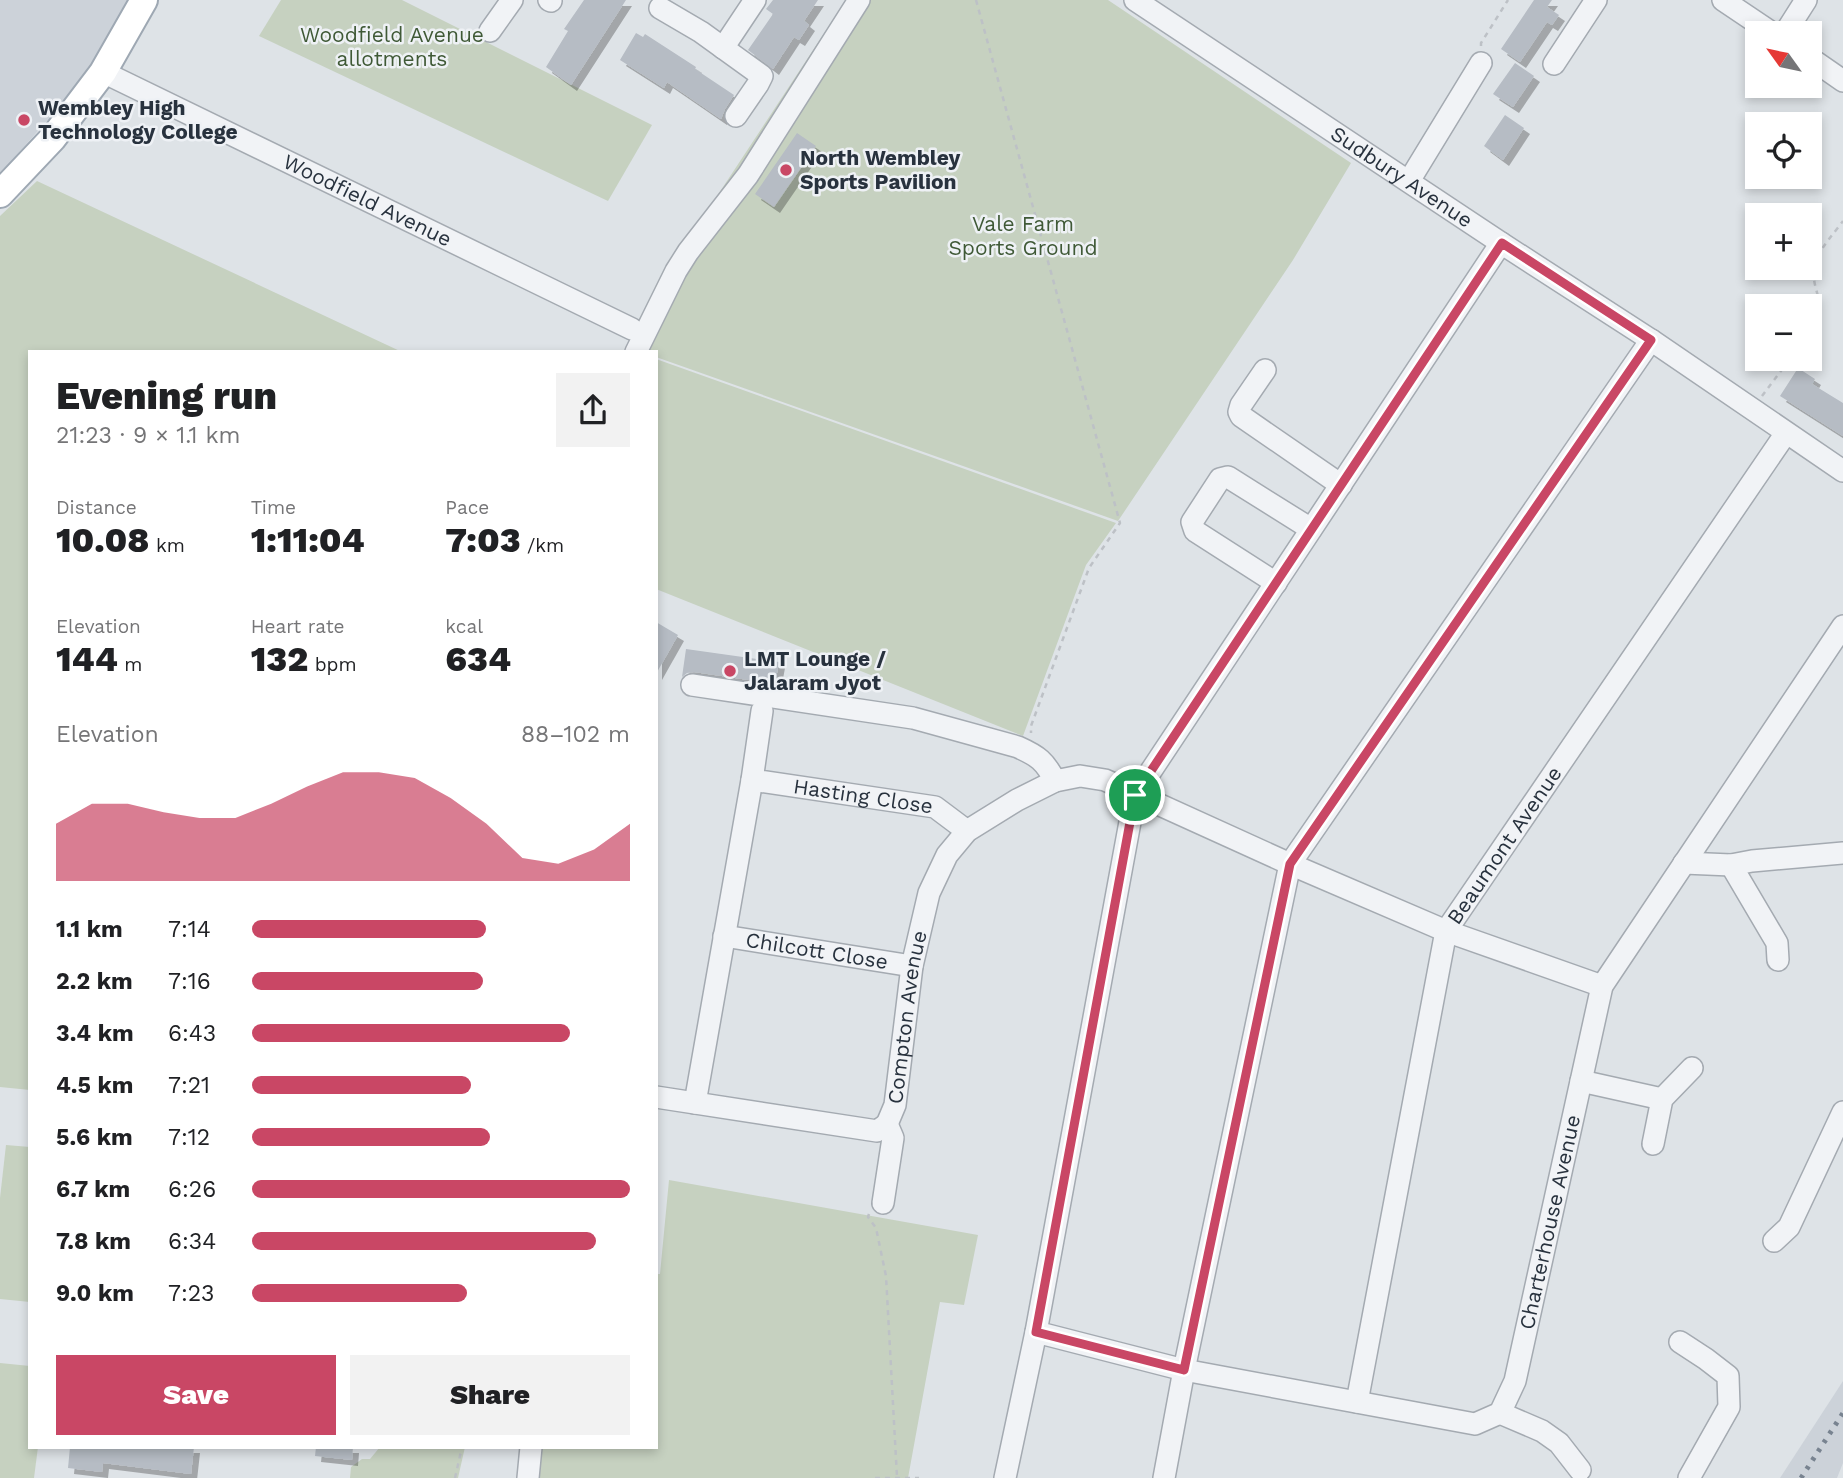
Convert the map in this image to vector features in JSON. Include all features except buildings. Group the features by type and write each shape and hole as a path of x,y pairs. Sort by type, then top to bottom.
{"main road":[{"path":"0,194 53,138 103,72 144,0"}],"street":[{"path":"490,31 512,0"},
{"path":"723,48 755,0"},
{"path":"637,350 688,252 748,175 859,0"},
{"name":"Sudbury Avenue","path":"1135,0 1651,340 1843,470"},
{"path":"1554,64 1596,0"},
{"path":"1723,0 1754,21"},
{"path":"1793,21 1806,0"},
{"path":"660,8 701,32 762,76 736,116"},
{"path":"1409,181 1480,63"},
{"path":"1822,66 1843,81"},
{"name":"Woodfield Avenue","path":"103,72 632,329"},
{"path":"1006,1478 1036,1332 1135,795 1502,243"},
{"path":"1164,1478 1184,1370 1290,864 1651,340"},
{"path":"1265,370 1241,405 1241,416 1341,485"},
{"name":"Beaumont Avenue","path":"1356,1402 1446,930 1786,433"},
{"path":"1276,583 1195,531 1192,522 1220,479 1228,477 1311,529"},
{"name":"Charterhouse Avenue","path":"1500,1413 1515,1381 1602,986 1843,625"},
{"path":"692,685 913,718 1021,744 1042,760 1055,781 1080,776 1105,780 1290,864 1446,930 1602,986"},
{"path":"752,780 762,711"},
{"name":"Chilcott Close","path":"695,1103 752,780"},
{"name":"Hasting Close","path":"752,780 935,807 967,831"},
{"name":"Compton Avenue","path":"658,1097 877,1131 887,1124 895,1105 912,966 929,892 947,855 967,831 1017,800 1055,781"},
{"path":"1684,863 1731,864 1843,853"},
{"path":"1731,864 1777,943 1778,960"},
{"name":"Chilcott Close","path":"724,936 912,966"},
{"path":"1653,1144 1662,1099 1692,1068"},
{"path":"1581,1081 1662,1099"},
{"path":"1774,1241 1789,1227 1843,1112"},
{"path":"876,1210 893,1138 887,1124"},
{"path":"1036,1332 1184,1370 1475,1424 1500,1413 1542,1431 1559,1443 1580,1470"},
{"path":"1680,1342 1728,1376 1729,1407 1689,1478"},
{"path":"528,1478 531,1449"}],"path":[{"path":"976,0 1120,523 1089,568 1031,726 1021,744"},
{"path":"1480,63 1481,43 1508,0"},
{"path":"1817,294 1815,261 1843,221"},
{"path":"1752,410 1781,371"},
{"path":"876,1210 876,1228 886,1276 897,1477"},
{"path":"456,1478 462,1449"},
{"path":"875,1478 919,1478"}],"shaded area":[{"name":"Wembley High Technology College","path":"0,0 128,0 95,66 0,174"},
{"path":"1843,1381 1843,1463 1837,1478 1780,1478"}],"green space":[{"name":"Woodfield Avenue allotments","path":"281,0 402,0 652,125 608,201 259,36"},
{"name":"Vale Farm Sports Ground","path":"846,0 1108,0 1351,163 1293,260 1118,521 658,358 658,350 631,350 673,263"},
{"path":"37,181 398,350 28,350 28,1090 0,1087 0,216"},
{"path":"658,360 1116,523 1086,565 1023,736 658,590"},
{"path":"6,1145 28,1147 28,1302 0,1299 0,1198"},
{"path":"669,1180 978,1235 964,1305 940,1302 908,1478 534,1478 536,1449 658,1449 660,1274"},
{"path":"0,1363 28,1366 28,1449 38,1449 34,1478 0,1478"},
{"path":"378,1449 465,1449 458,1478 350,1478 351,1467 362,1459 370,1459"}],"railway":[{"path":"1801,1478 1843,1413"}],"place":[{"name":"Wembley High Technology College","path":"24,120"},
{"name":"North Wembley Sports Pavilion","path":"786,170"},
{"name":"LMT Lounge / Jalaram Jyot","path":"730,671"}],"route":[{"path":"1502,243 1651,340 1290,864 1184,1370 1036,1332 1135,795 1502,243"}]}
